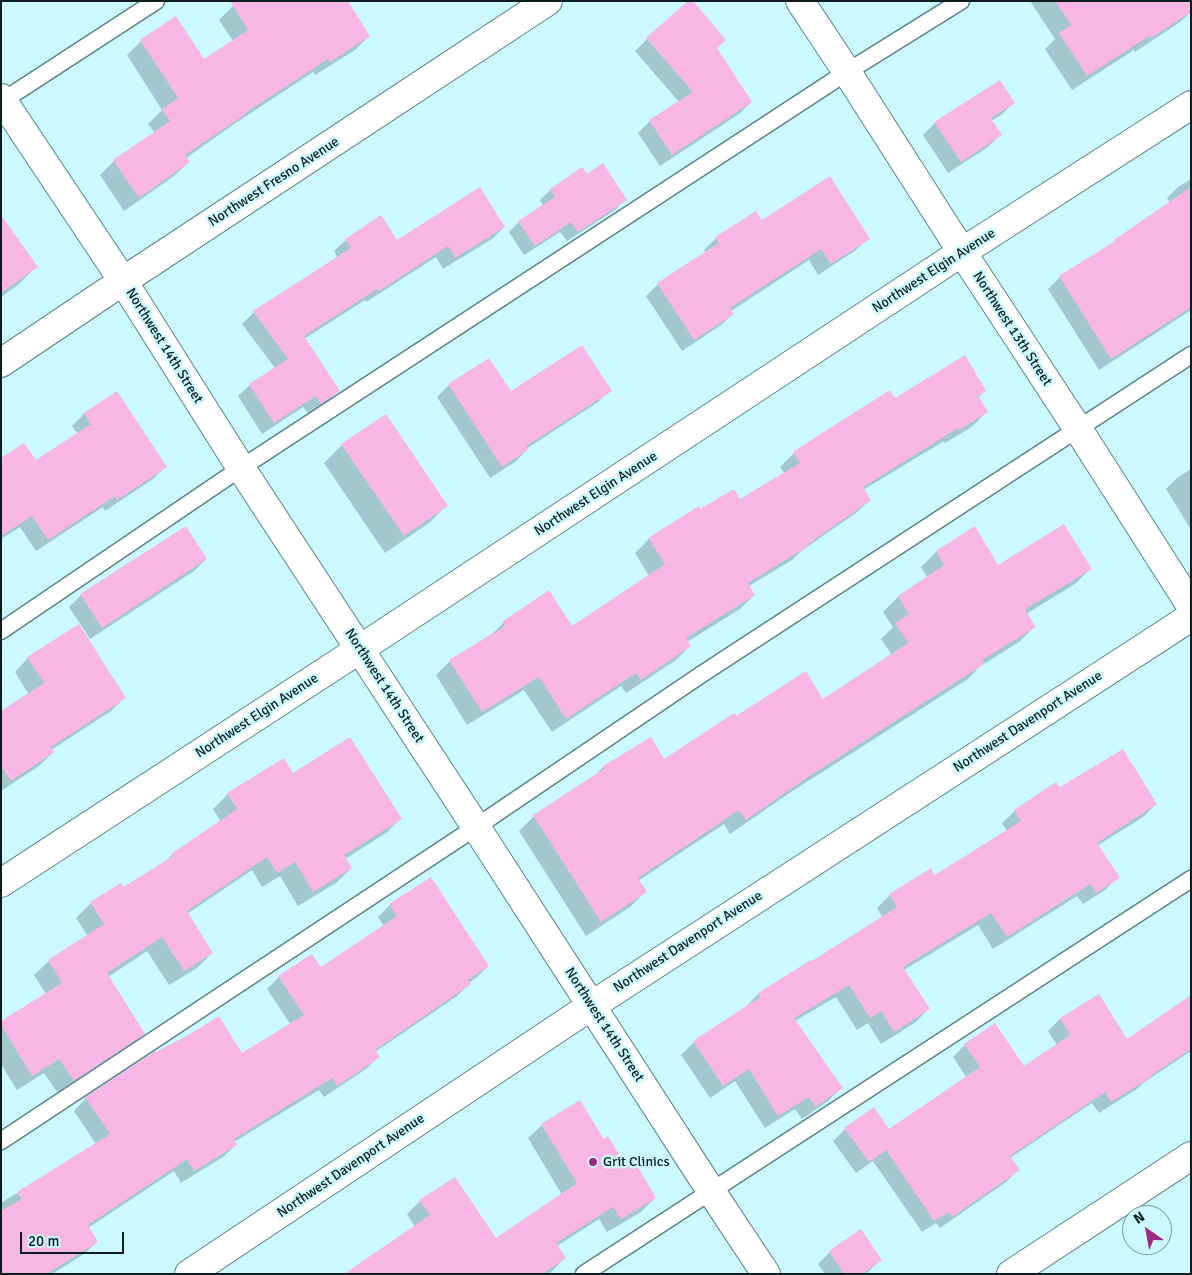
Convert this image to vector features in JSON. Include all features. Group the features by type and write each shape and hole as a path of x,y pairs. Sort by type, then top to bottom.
{"street":[{"name":"Northwest Fresno Avenue","path":"1,363 548,1"},
{"name":"Northwest 13th Street","path":"800,1 1191,606"},
{"name":"Northwest 14th Street","path":"2,100 123,281 241,468 766,1274"},
{"name":"Northwest Elgin Avenue","path":"1,883 962,252 1191,105"},
{"name":"Northwest Davenport Avenue","path":"189,1274 591,1006 1191,617"},
{"path":"1011,1274 1191,1156"}],"lane":[{"path":"2,100 156,1"},
{"path":"1,631 241,468 847,72 961,1"},
{"path":"1,1141 476,827 702,674 1191,355"},
{"path":"584,1274 1191,879"}],"building":[{"path":"230,1 348,1 370,36 330,62 328,59 185,155 190,162 139,198 113,160 170,121 162,109 178,98 140,40 176,16 204,59 248,30"},
{"path":"688,1 693,1 726,40 717,48 752,102 672,155 649,120 693,92 646,38"},
{"path":"1055,1 1191,1 1191,12 1151,38 1149,36 1087,76 1059,33 1071,25"},
{"path":"1000,80 1015,103 991,118 1002,135 961,162 934,122"},
{"path":"603,163 627,200 578,232 571,222 535,246 518,221 555,197 550,189 582,167 587,174"},
{"path":"830,176 870,239 831,264 821,249 730,308 734,314 694,340 657,283 719,243 715,237 756,211 762,220"},
{"path":"480,187 505,227 455,258 448,246 379,291 377,289 304,336 340,391 321,404 316,396 274,423 249,384 288,359 253,311 351,248 345,239 381,215 397,240"},
{"path":"1191,187 1191,307 1111,359 1059,276 1115,241"},
{"path":"1,215 38,267 1,293"},
{"path":"582,345 612,391 526,446 528,450 502,467 448,384 489,358 511,391"},
{"path":"965,355 986,391 978,396 988,412 959,430 958,428 863,487 871,500 808,546 748,583 755,595 686,638 691,646 641,680 636,673 566,719 539,677 482,712 449,660 505,626 502,622 549,590 572,626 665,564 648,538 699,506 700,509 734,489 740,499 800,463 793,452 819,435 890,390 895,398"},
{"path":"117,391 167,467 117,500 115,496 48,540 32,516 1,536 1,458 24,443 36,460 91,424 84,413"},
{"path":"386,414 448,506 404,536 341,444"},
{"path":"1064,524 1092,569 1025,609 1036,627 982,660 984,664 808,777 746,820 739,810 638,878 647,892 601,922 533,815 604,769 603,766 651,737 664,759 734,713 736,716 806,671 823,699 908,643 895,623 909,614 898,596 944,565 936,551 975,526 998,565"},
{"path":"186,526 207,559 102,628 80,594"},
{"path":"79,624 126,698 51,747 54,752 11,781 1,766 1,711 44,683 27,657"},
{"path":"350,737 402,819 344,855 352,868 313,892 295,862 277,873 267,857 187,911 213,953 184,971 162,937 107,973 145,1034 74,1081 59,1059 32,1076 1,1025 1,1021 62,983 48,960 104,924 90,902 121,883 124,887 173,856 171,854 237,809 227,793 284,758 293,773"},
{"path":"1123,749 1157,804 1097,843 1120,878 1096,893 1090,884 1007,937 991,913 903,967 930,1009 894,1032 881,1011 870,1018 849,985 794,1018 843,1088 815,1107 809,1097 778,1116 749,1069 723,1086 693,1041 760,997 758,993 897,907 889,894 931,868 935,875 1021,821 1014,810 1056,782 1060,787"},
{"path":"431,877 489,966 468,980 471,984 375,1050 380,1057 337,1086 332,1078 234,1139 237,1145 194,1171 187,1159 88,1225 98,1242 46,1274 1,1274 1,1211 22,1199 17,1192 110,1134 85,1097 155,1051 192,1033 219,1016 242,1053 304,1015 278,976 312,954 321,967 397,916 389,904"},
{"path":"1099,994 1127,1039 1191,995 1191,1049 1111,1102 1105,1092 1010,1156 1020,1170 952,1217 949,1212 934,1221 886,1150 869,1162 844,1128 874,1107 889,1129 980,1067 964,1044 995,1023 1024,1066 1070,1035 1060,1018"},
{"path":"580,1100 604,1139 608,1136 625,1164 633,1159 656,1198 621,1219 613,1207 556,1243 566,1258 542,1274 344,1274 430,1215 419,1200 455,1177 496,1238 577,1183 541,1124"},
{"path":"861,1229 882,1260 862,1274 844,1274 829,1251"}],"place":[{"name":"Grit Clinics","path":"593,1162"}]}
